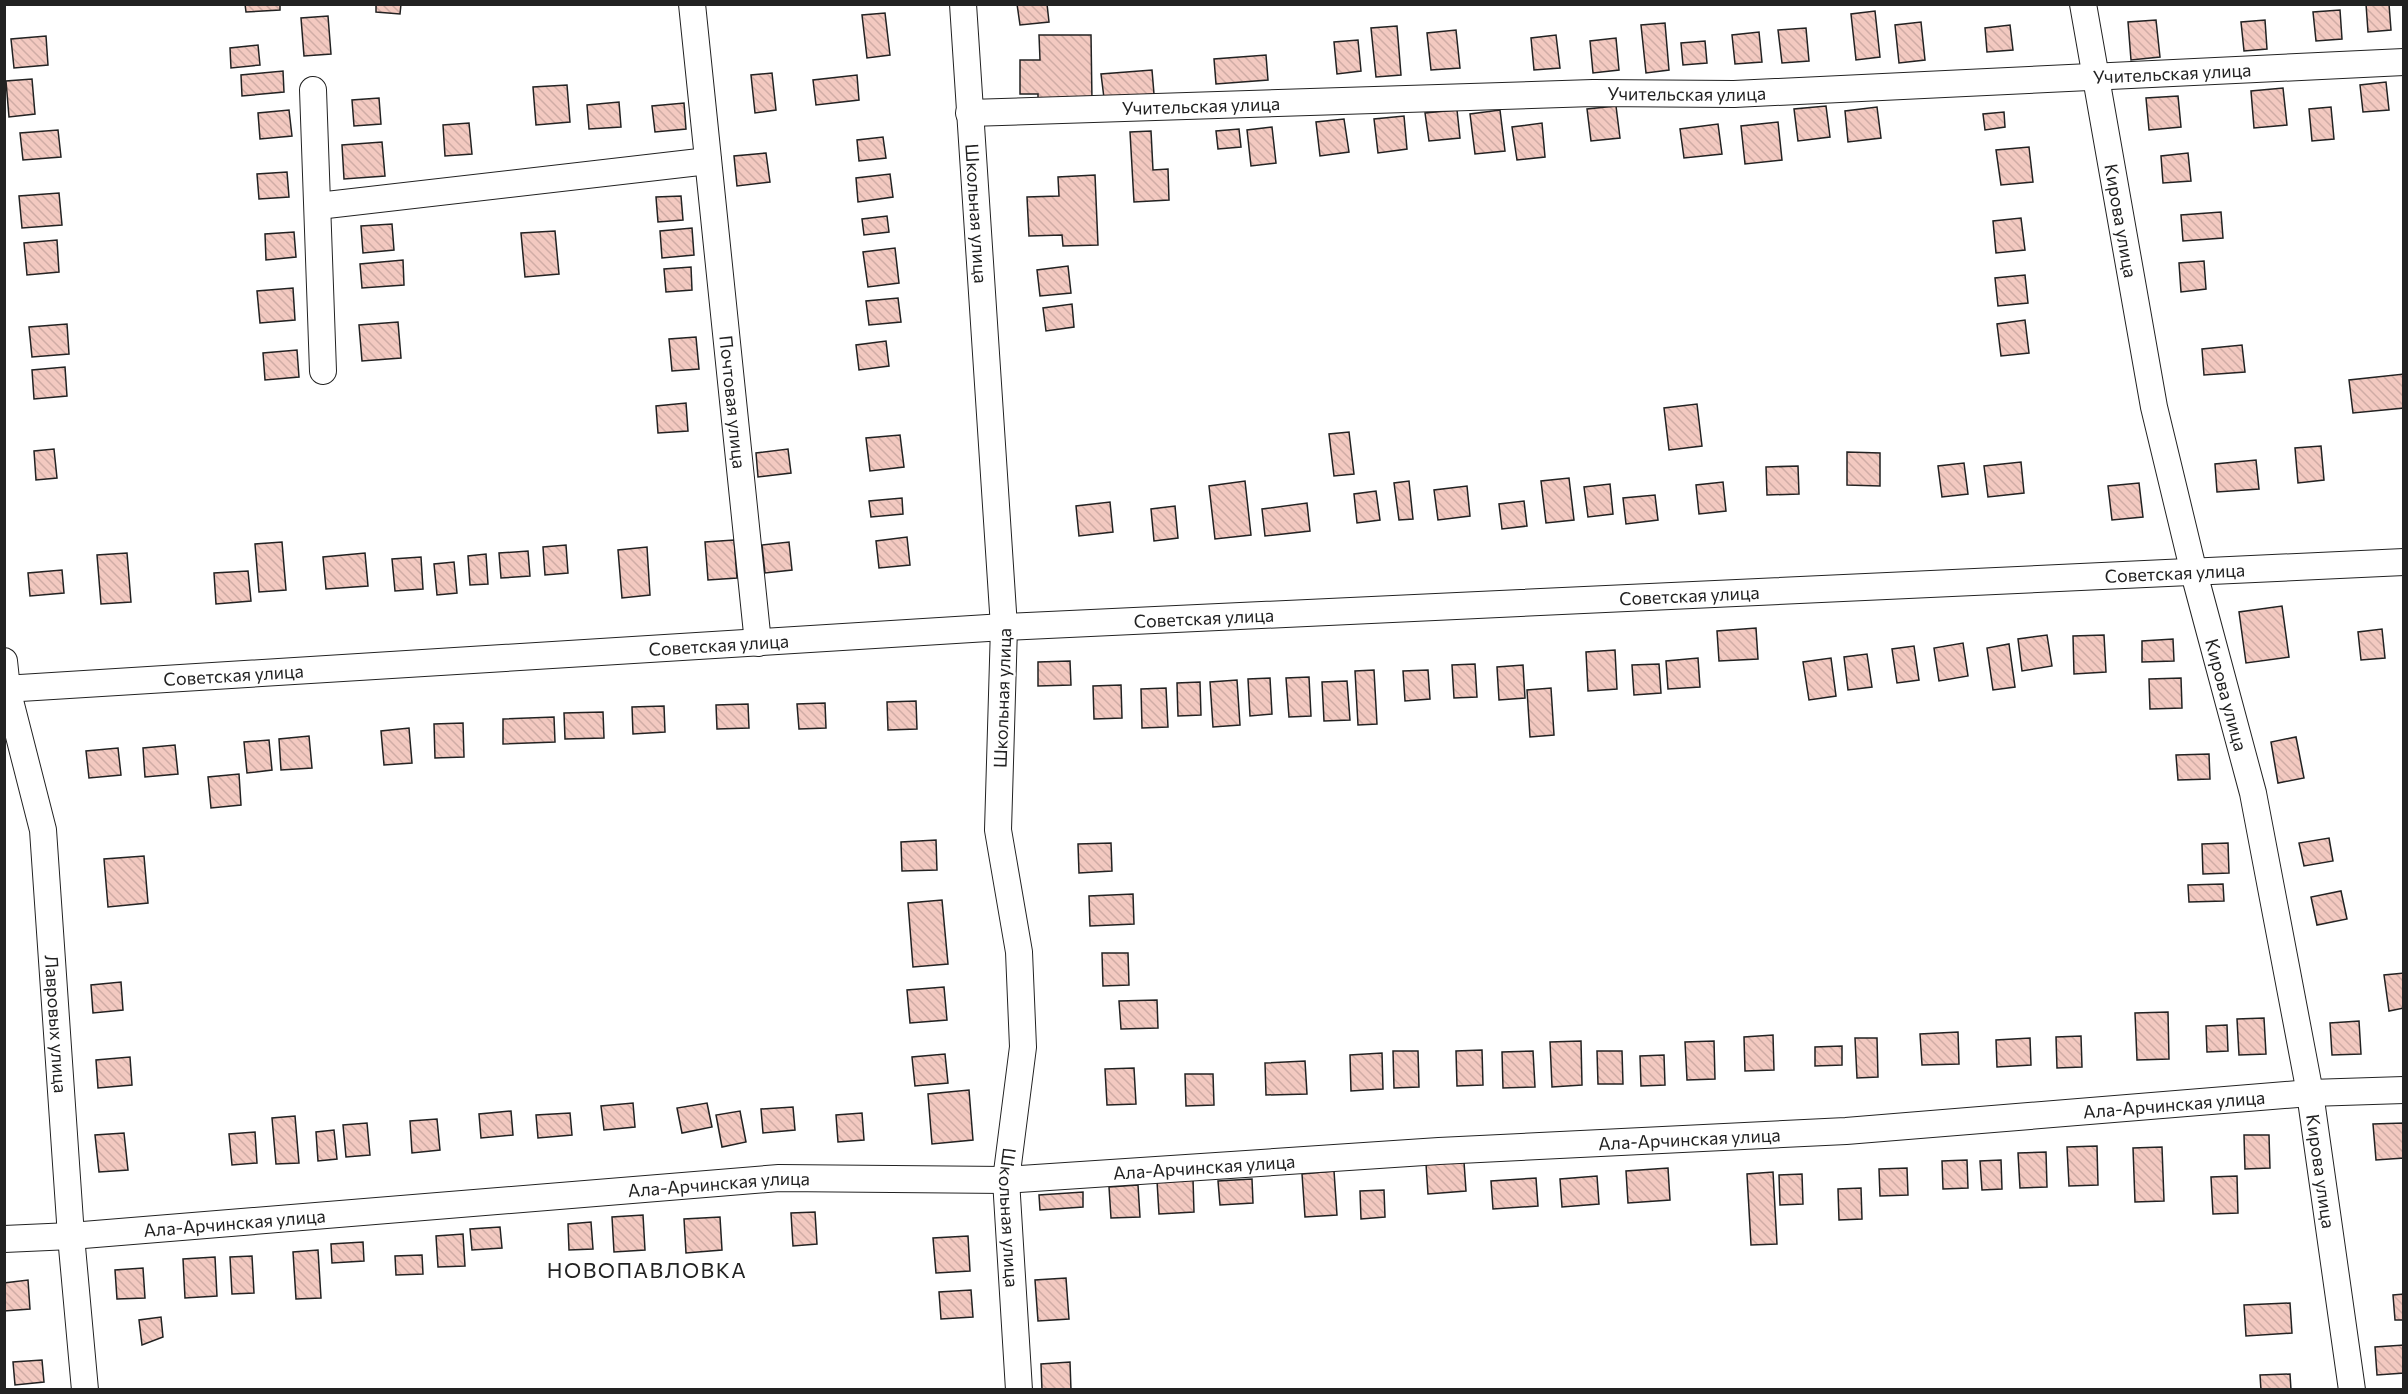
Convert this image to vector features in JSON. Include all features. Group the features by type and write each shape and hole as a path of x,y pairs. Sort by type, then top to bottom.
{"street":[{"name":"Почтовая улица","path":"692,4 758,644"},
{"name":"Школьная улица","path":"963,4 1004,627 998,830 1019,952 1023,1047 1006,1180 1019,1389"},
{"name":"Кирова улица","path":"2083,4 2094,78 2154,407 2194,573 2253,793 2310,1093 2352,1389"},
{"name":"Учительская улица","path":"969,112 1593,93 1734,94 2403,62"},
{"path":"313,90 323,371"},
{"path":"318,206 708,161"},
{"name":"Советская улица","path":"6,689 1004,627 2403,562"},
{"name":"Лавровых улица","path":"4,661 6,689 43,830 71,1236 85,1389"},
{"name":"Ала-Арчинская улица","path":"4,1239 71,1236 779,1178 1006,1180 1439,1151 1846,1131 2310,1093 2403,1090"}],"building":[{"path":"245,4 280,4 280,10 246,12"},
{"path":"376,4 401,4 400,14 376,12"},
{"path":"1017,4 1047,4 1049,22 1020,25"},
{"path":"2366,4 2389,4 2391,30 2368,32"},
{"path":"2340,10 2342,39 2316,41 2313,12"},
{"path":"1875,11 1880,57 1856,60 1851,14"},
{"path":"885,13 890,55 867,58 862,15"},
{"path":"328,16 331,54 304,56 301,18"},
{"path":"2156,20 2160,57 2131,60 2128,22"},
{"path":"2265,20 2267,49 2244,51 2241,22"},
{"path":"1921,22 1925,60 1899,63 1895,25"},
{"path":"1665,23 1669,70 1646,73 1641,25"},
{"path":"2010,25 2013,50 1987,52 1985,28"},
{"path":"1397,26 1401,75 1376,77 1371,28"},
{"path":"1806,28 1809,61 1782,63 1778,30"},
{"path":"1456,30 1460,68 1431,70 1427,33"},
{"path":"1759,32 1762,62 1735,64 1732,35"},
{"path":"1039,35 1091,35 1092,101 1038,102 1038,94 1020,94 1020,60 1040,60"},
{"path":"1556,35 1560,68 1534,70 1531,38"},
{"path":"46,36 48,65 14,68 11,39"},
{"path":"1616,38 1619,70 1593,73 1590,41"},
{"path":"1358,40 1361,71 1337,74 1334,42"},
{"path":"1705,41 1707,63 1683,65 1681,43"},
{"path":"258,45 260,65 231,68 230,48"},
{"path":"1266,55 1268,80 1216,84 1214,59"},
{"path":"1152,70 1154,94 1104,98 1101,74"},
{"path":"283,71 284,92 242,96 241,75"},
{"path":"772,73 776,110 755,113 751,75"},
{"path":"857,75 859,100 816,105 813,80"},
{"path":"32,79 35,114 9,117 6,81"},
{"path":"2386,82 2389,110 2363,112 2360,85"},
{"path":"567,85 570,122 536,125 533,87"},
{"path":"2283,88 2287,125 2254,128 2251,91"},
{"path":"2178,96 2181,127 2149,130 2146,98"},
{"path":"379,98 381,124 354,126 352,100"},
{"path":"619,102 621,127 589,129 587,105"},
{"path":"684,103 686,129 655,132 652,106"},
{"path":"1616,106 1620,138 1591,141 1587,109"},
{"path":"1826,106 1830,137 1798,141 1794,109"},
{"path":"1877,107 1881,138 1848,142 1845,111"},
{"path":"2331,107 2334,139 2312,141 2309,109"},
{"path":"289,110 292,136 260,139 258,113"},
{"path":"1457,110 1460,138 1429,141 1425,113"},
{"path":"1500,110 1505,151 1475,154 1470,114"},
{"path":"2004,112 2005,127 1985,130 1983,114"},
{"path":"1404,116 1407,149 1378,153 1374,119"},
{"path":"1344,119 1349,152 1320,156 1316,122"},
{"path":"1778,122 1782,160 1745,164 1741,126"},
{"path":"469,123 472,154 445,156 443,125"},
{"path":"1542,123 1545,157 1517,160 1512,127"},
{"path":"1718,124 1722,154 1684,158 1680,129"},
{"path":"1272,127 1276,163 1251,166 1247,130"},
{"path":"1239,129 1241,147 1218,149 1216,131"},
{"path":"58,130 61,157 23,160 20,133"},
{"path":"1151,131 1153,170 1168,169 1169,200 1134,202 1130,132"},
{"path":"883,137 886,158 859,161 857,140"},
{"path":"382,142 385,176 344,179 342,145"},
{"path":"2029,147 2033,182 2001,185 1996,150"},
{"path":"766,153 770,182 737,186 734,156"},
{"path":"2188,153 2191,181 2163,183 2161,156"},
{"path":"287,172 289,197 259,199 257,174"},
{"path":"890,174 893,197 858,202 856,178"},
{"path":"1095,175 1098,245 1063,246 1062,235 1029,236 1027,197 1059,196 1058,177"},
{"path":"59,193 62,225 22,228 19,196"},
{"path":"681,196 683,220 658,222 656,197"},
{"path":"2221,212 2223,238 2183,241 2181,215"},
{"path":"887,216 889,232 864,235 862,219"},
{"path":"2021,218 2025,250 1996,253 1993,221"},
{"path":"392,224 394,250 363,253 361,226"},
{"path":"692,228 694,255 662,258 660,231"},
{"path":"555,231 559,274 525,277 521,233"},
{"path":"294,232 296,257 266,260 265,234"},
{"path":"57,240 59,272 27,275 24,243"},
{"path":"895,248 899,283 868,287 863,252"},
{"path":"403,260 404,285 362,288 360,264"},
{"path":"2204,261 2206,289 2181,292 2179,263"},
{"path":"1068,266 1071,293 1040,296 1037,270"},
{"path":"691,267 692,290 666,292 664,269"},
{"path":"2025,275 2028,303 1998,306 1995,278"},
{"path":"293,288 295,320 260,323 257,291"},
{"path":"898,298 901,322 869,325 866,301"},
{"path":"1072,304 1074,327 1046,331 1043,308"},
{"path":"2025,320 2029,353 2001,356 1997,324"},
{"path":"398,322 401,358 362,361 359,325"},
{"path":"67,324 69,354 32,357 29,327"},
{"path":"696,337 699,369 672,371 669,339"},
{"path":"886,341 889,366 859,370 856,345"},
{"path":"2242,345 2245,372 2204,375 2202,349"},
{"path":"297,350 299,377 265,380 263,353"},
{"path":"65,367 67,396 34,399 32,370"},
{"path":"2404,374 2404,408 2353,413 2349,380"},
{"path":"686,403 688,431 658,433 656,406"},
{"path":"1697,404 1702,446 1669,450 1664,408"},
{"path":"1349,432 1354,474 1334,476 1329,434"},
{"path":"900,435 904,467 870,471 866,438"},
{"path":"2321,446 2324,480 2298,483 2295,448"},
{"path":"54,449 57,478 36,480 34,451"},
{"path":"788,449 791,473 758,477 756,453"},
{"path":"1847,452 1880,453 1880,486 1847,485"},
{"path":"2256,460 2259,489 2217,492 2215,464"},
{"path":"2021,462 2024,493 1988,497 1984,466"},
{"path":"1964,463 1968,494 1942,497 1938,466"},
{"path":"1798,466 1799,494 1767,495 1766,467"},
{"path":"1569,478 1574,520 1546,523 1541,481"},
{"path":"1245,481 1251,535 1215,539 1209,486"},
{"path":"1409,481 1413,519 1399,520 1394,483"},
{"path":"1723,482 1726,511 1699,514 1696,485"},
{"path":"2139,483 2143,517 2112,520 2108,486"},
{"path":"1610,484 1613,514 1588,517 1584,487"},
{"path":"1467,486 1470,516 1438,520 1434,490"},
{"path":"1376,491 1380,520 1357,523 1354,494"},
{"path":"1655,495 1658,520 1626,524 1623,498"},
{"path":"902,498 903,514 871,517 869,501"},
{"path":"1524,501 1527,526 1502,529 1499,504"},
{"path":"1110,502 1113,532 1079,536 1076,506"},
{"path":"1307,503 1310,531 1265,536 1262,509"},
{"path":"1175,506 1178,538 1154,541 1151,509"},
{"path":"907,537 910,565 879,568 876,541"},
{"path":"734,540 737,578 708,580 705,542"},
{"path":"282,542 286,590 259,592 255,544"},
{"path":"789,542 792,570 765,573 762,545"},
{"path":"566,545 568,573 545,575 543,547"},
{"path":"647,547 650,595 622,598 618,550"},
{"path":"528,551 530,576 501,578 499,553"},
{"path":"127,553 131,602 101,604 97,555"},
{"path":"365,553 368,586 326,589 323,557"},
{"path":"486,554 488,584 470,585 468,556"},
{"path":"421,557 423,589 395,591 392,559"},
{"path":"454,562 457,593 437,595 434,564"},
{"path":"62,570 64,593 30,596 28,573"},
{"path":"248,571 251,601 216,604 214,573"},
{"path":"2282,606 2289,657 2246,663 2239,612"},
{"path":"1756,628 1758,659 1719,661 1717,631"},
{"path":"2382,629 2385,658 2361,660 2358,632"},
{"path":"2047,635 2052,666 2022,671 2018,639"},
{"path":"2104,635 2106,672 2074,674 2073,636"},
{"path":"2173,639 2174,661 2142,662 2142,641"},
{"path":"1963,643 1968,676 1939,681 1934,648"},
{"path":"2009,644 2015,687 1993,690 1987,648"},
{"path":"1914,646 1919,680 1897,683 1892,649"},
{"path":"1615,650 1617,689 1588,691 1586,652"},
{"path":"1867,654 1872,687 1848,690 1844,657"},
{"path":"1698,658 1700,687 1668,689 1666,661"},
{"path":"1831,658 1836,696 1809,700 1803,662"},
{"path":"1070,661 1071,685 1038,686 1038,662"},
{"path":"1475,664 1477,697 1454,698 1452,665"},
{"path":"1659,664 1661,693 1634,695 1632,665"},
{"path":"1523,665 1525,698 1499,700 1497,667"},
{"path":"1374,670 1377,724 1358,725 1355,671"},
{"path":"1428,670 1430,699 1405,701 1403,671"},
{"path":"1309,677 1311,716 1289,717 1286,678"},
{"path":"1270,678 1272,714 1250,716 1248,679"},
{"path":"2181,678 2182,708 2150,709 2149,679"},
{"path":"1237,680 1240,725 1213,727 1210,682"},
{"path":"1347,681 1350,720 1324,721 1322,682"},
{"path":"1200,682 1201,715 1178,716 1177,683"},
{"path":"1121,685 1122,718 1094,719 1093,686"},
{"path":"1166,688 1168,727 1142,728 1141,689"},
{"path":"1551,688 1554,735 1530,737 1527,690"},
{"path":"916,701 917,729 888,730 887,702"},
{"path":"825,703 826,728 799,729 797,704"},
{"path":"748,704 749,728 717,729 716,705"},
{"path":"664,706 665,732 633,734 632,707"},
{"path":"603,712 604,738 565,739 564,713"},
{"path":"554,717 555,742 503,744 503,719"},
{"path":"463,723 464,757 435,758 434,724"},
{"path":"409,728 412,763 384,765 381,731"},
{"path":"309,736 312,768 281,770 279,739"},
{"path":"2296,737 2304,778 2278,783 2271,742"},
{"path":"269,740 272,770 247,773 244,742"},
{"path":"175,745 178,774 145,777 143,748"},
{"path":"118,748 121,775 89,778 86,751"},
{"path":"2209,754 2210,779 2178,780 2176,755"},
{"path":"239,774 241,805 211,808 208,777"},
{"path":"2329,838 2333,861 2304,866 2299,843"},
{"path":"936,840 937,870 902,871 901,842"},
{"path":"1111,843 1112,871 1079,873 1078,844"},
{"path":"2228,843 2229,873 2203,874 2202,844"},
{"path":"144,856 148,903 108,907 104,859"},
{"path":"2223,884 2224,901 2189,902 2188,885"},
{"path":"2341,891 2347,919 2317,925 2311,897"},
{"path":"1133,894 1134,924 1090,926 1089,896"},
{"path":"942,900 948,964 913,967 908,903"},
{"path":"1102,953 1128,953 1129,985 1103,986"},
{"path":"2404,973 2404,1008 2389,1011 2384,975"},
{"path":"121,982 123,1010 93,1013 91,985"},
{"path":"944,987 947,1020 910,1023 907,990"},
{"path":"1157,1000 1158,1028 1121,1029 1119,1001"},
{"path":"2168,1012 2169,1059 2137,1060 2135,1013"},
{"path":"2264,1018 2266,1054 2239,1055 2237,1019"},
{"path":"2359,1021 2361,1054 2332,1055 2330,1023"},
{"path":"2227,1025 2228,1051 2207,1052 2206,1026"},
{"path":"1958,1032 1959,1064 1922,1065 1920,1034"},
{"path":"1773,1035 1774,1070 1745,1071 1744,1037"},
{"path":"2081,1036 2082,1067 2057,1068 2056,1037"},
{"path":"1855,1038 1877,1038 1878,1077 1857,1078"},
{"path":"2030,1038 2031,1065 1997,1067 1996,1040"},
{"path":"1581,1041 1582,1085 1552,1087 1550,1042"},
{"path":"1714,1041 1715,1079 1687,1080 1685,1042"},
{"path":"1842,1046 1842,1065 1815,1066 1815,1047"},
{"path":"1482,1050 1483,1085 1457,1086 1456,1051"},
{"path":"1393,1051 1418,1051 1419,1087 1394,1088"},
{"path":"1533,1051 1535,1087 1503,1088 1502,1052"},
{"path":"1597,1051 1622,1051 1623,1084 1598,1084"},
{"path":"1382,1053 1383,1089 1351,1091 1350,1055"},
{"path":"945,1054 948,1083 915,1086 912,1057"},
{"path":"1664,1055 1665,1085 1641,1086 1640,1056"},
{"path":"130,1057 132,1085 98,1088 96,1060"},
{"path":"1305,1061 1307,1094 1266,1095 1265,1063"},
{"path":"1134,1068 1136,1104 1107,1105 1105,1069"},
{"path":"1185,1074 1213,1074 1214,1105 1186,1106"},
{"path":"969,1090 973,1140 932,1144 928,1094"},
{"path":"633,1103 635,1127 604,1130 601,1106"},
{"path":"707,1103 712,1127 682,1133 677,1108"},
{"path":"793,1107 795,1130 763,1133 761,1109"},
{"path":"511,1111 513,1135 481,1138 479,1114"},
{"path":"740,1111 746,1142 722,1147 716,1115"},
{"path":"570,1113 572,1135 538,1138 536,1115"},
{"path":"862,1113 864,1140 838,1142 836,1115"},
{"path":"295,1116 299,1163 276,1164 272,1118"},
{"path":"437,1119 440,1150 412,1153 410,1121"},
{"path":"367,1123 370,1155 346,1157 343,1125"},
{"path":"2404,1123 2404,1158 2376,1160 2373,1124"},
{"path":"334,1130 337,1159 318,1161 316,1132"},
{"path":"255,1132 257,1163 232,1165 229,1134"},
{"path":"124,1133 128,1170 99,1172 95,1135"},
{"path":"2244,1135 2269,1135 2270,1168 2245,1169"},
{"path":"2097,1146 2098,1185 2069,1186 2067,1147"},
{"path":"2162,1147 2164,1201 2135,1202 2133,1148"},
{"path":"2046,1152 2047,1187 2020,1188 2018,1153"},
{"path":"1967,1160 1968,1188 1943,1189 1942,1161"},
{"path":"2001,1160 2002,1189 1982,1190 1980,1161"},
{"path":"1464,1162 1466,1191 1428,1194 1426,1164"},
{"path":"1668,1168 1670,1200 1628,1203 1626,1171"},
{"path":"1907,1168 1908,1195 1880,1196 1879,1169"},
{"path":"1334,1171 1337,1215 1305,1217 1302,1174"},
{"path":"1773,1172 1777,1244 1751,1245 1747,1174"},
{"path":"1802,1174 1803,1204 1780,1205 1779,1175"},
{"path":"1597,1176 1599,1204 1562,1207 1560,1179"},
{"path":"2237,1176 2238,1213 2213,1214 2211,1177"},
{"path":"1536,1178 1538,1206 1493,1209 1491,1181"},
{"path":"1193,1179 1194,1212 1159,1214 1157,1181"},
{"path":"1252,1179 1253,1203 1220,1205 1218,1181"},
{"path":"1138,1185 1140,1217 1111,1218 1109,1187"},
{"path":"1861,1188 1862,1219 1839,1220 1838,1189"},
{"path":"1384,1190 1385,1217 1361,1219 1360,1191"},
{"path":"1083,1192 1083,1207 1040,1210 1039,1195"},
{"path":"815,1212 817,1244 793,1246 791,1213"},
{"path":"643,1215 645,1250 614,1252 612,1217"},
{"path":"720,1217 722,1250 686,1253 684,1219"},
{"path":"591,1222 593,1249 569,1250 568,1224"},
{"path":"500,1227 502,1248 472,1250 470,1229"},
{"path":"463,1234 465,1266 438,1267 436,1236"},
{"path":"968,1236 970,1271 936,1273 933,1238"},
{"path":"363,1242 364,1261 332,1263 331,1244"},
{"path":"318,1250 321,1298 296,1299 293,1252"},
{"path":"422,1255 423,1274 396,1275 395,1256"},
{"path":"252,1256 254,1293 232,1294 230,1257"},
{"path":"215,1257 217,1296 185,1298 183,1259"},
{"path":"143,1268 145,1298 117,1299 115,1270"},
{"path":"1066,1278 1069,1319 1038,1321 1035,1280"},
{"path":"28,1280 30,1309 4,1311 4,1283"},
{"path":"971,1290 973,1317 941,1319 939,1292"},
{"path":"2404,1294 2404,1320 2395,1320 2393,1295"},
{"path":"2290,1303 2292,1333 2246,1336 2244,1305"},
{"path":"161,1317 163,1337 142,1345 139,1320"},
{"path":"2404,1345 2404,1373 2377,1375 2375,1347"},
{"path":"42,1360 44,1382 15,1385 13,1362"},
{"path":"1070,1362 1071,1390 1042,1390 1041,1364"},
{"path":"2290,1374 2291,1390 2261,1390 2260,1375"}],"district":[{"name":"НОВОПАВЛОВКА","path":"647,1269"}]}
